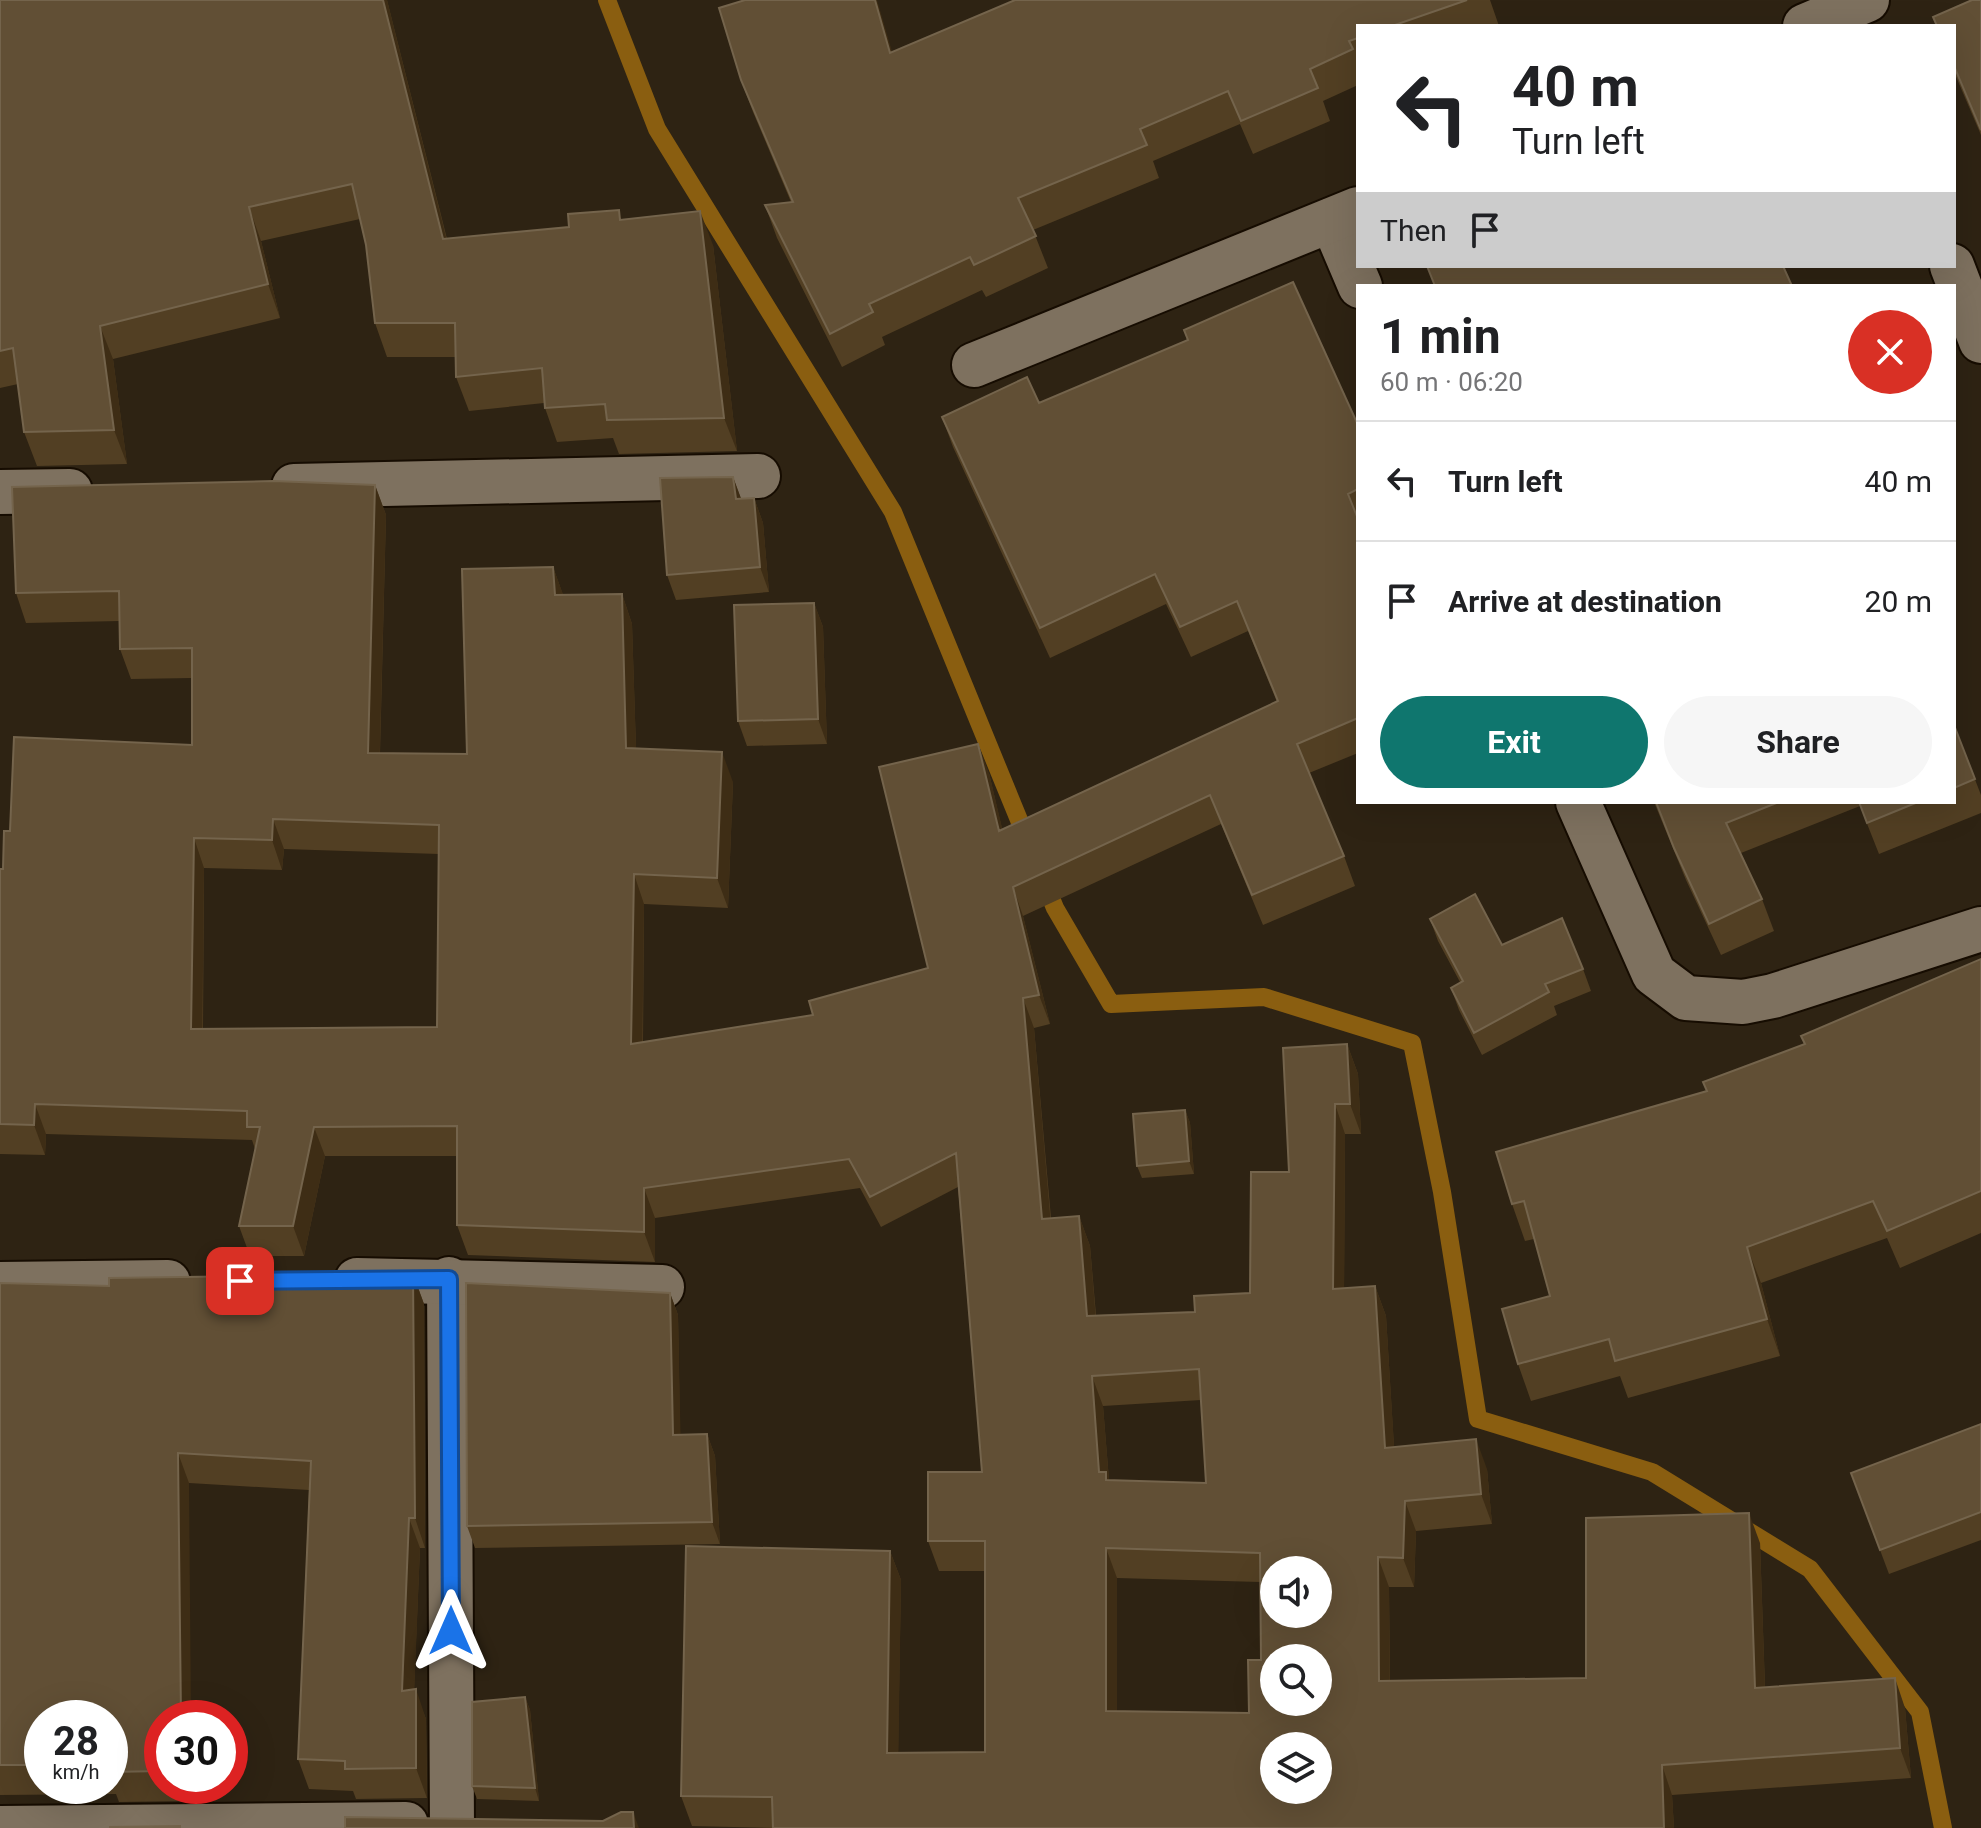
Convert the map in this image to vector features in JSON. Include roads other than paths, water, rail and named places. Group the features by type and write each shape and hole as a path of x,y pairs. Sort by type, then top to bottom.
{"street":[{"path":"1812,24 1860,11"},
{"path":"974,365 1345,214 1356,267"},
{"path":"1953,268 1981,341"},
{"path":"253,487 758,476"},
{"path":"0,492 111,490"},
{"path":"1579,804 1654,974 1686,998 1743,1002 1773,996 1981,929"},
{"path":"310,1281 449,1279 662,1287"},
{"path":"449,1279 452,1826"},
{"path":"0,1284 201,1282"},
{"path":"0,1828 496,1824"}],"waterway":[{"path":"607,0 657,129 893,512 1028,842"},
{"path":"1044,881 1055,908 1111,1004 1264,997 1412,1043 1442,1192 1478,1419 1652,1472 1810,1569 1920,1712 1943,1828"}]}
